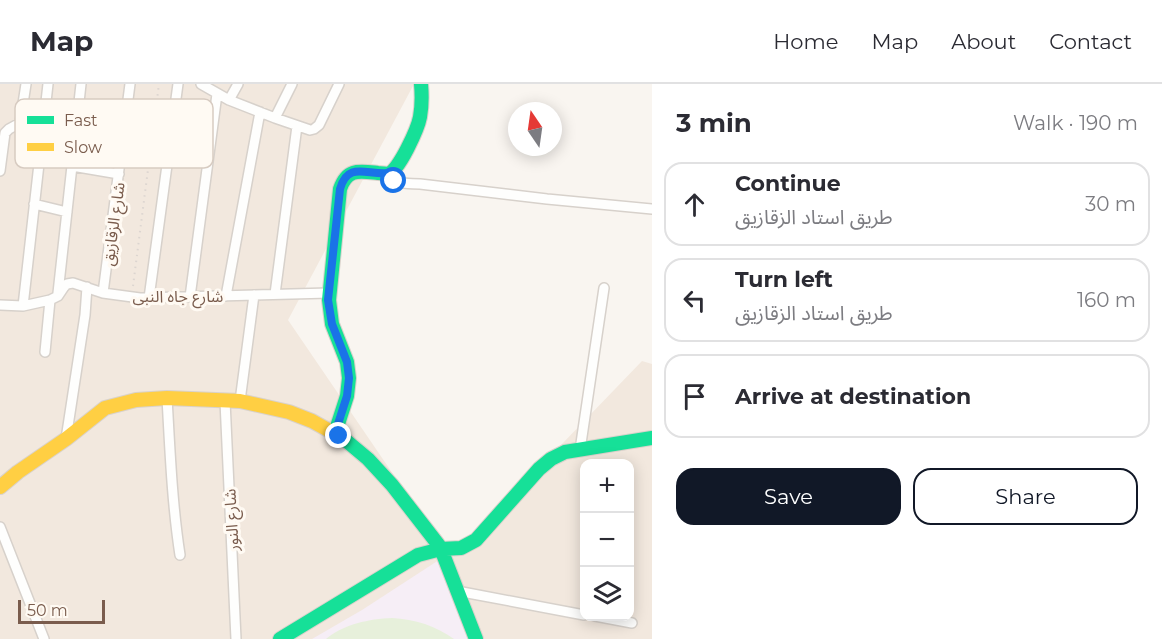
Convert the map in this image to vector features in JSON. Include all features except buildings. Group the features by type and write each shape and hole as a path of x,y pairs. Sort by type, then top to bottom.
{"street":[{"path":"24,99 26,84"},
{"path":"46,99 48,84"},
{"path":"79,99 81,84"},
{"name":"شارع الزقازيق","path":"128,99 130,84"},
{"path":"176,99 178,84"},
{"path":"201,84 229,100 310,130 319,125 339,84"},
{"path":"229,100 238,84"},
{"path":"275,118 292,84"},
{"path":"339,436 337,427 347,396 349,378 347,362 332,324 329,293 340,189 345,176 352,172 384,174 394,170 418,122 421,108 421,84"},
{"path":"213,124 217,94"},
{"path":"226,296 260,112"},
{"path":"0,171 5,133 15,126"},
{"path":"274,294 297,126"},
{"path":"23,306 38,168"},
{"path":"45,352 72,168"},
{"path":"84,168 119,174"},
{"name":"شارع الزقازيق","path":"103,293 120,168"},
{"path":"149,298 167,168"},
{"path":"190,297 207,168"},
{"path":"389,173 394,181 399,183 652,209"},
{"path":"34,204 67,212"},
{"name":"شارع جاه النبى","path":"0,305 23,306 54,298 67,284 73,283 103,293 149,298 329,293"},
{"path":"66,439 86,315 87,287"},
{"path":"580,450 604,288"},
{"path":"240,401 254,295"},
{"path":"167,398 172,491 180,555"},
{"path":"0,487 18,471 66,439 105,408 136,400 167,398 240,401 289,412 312,421 339,436 371,461 388,479 441,549 476,639"},
{"name":"شارع النور","path":"225,402 236,639"},
{"path":"280,639 418,555 441,549 460,548 476,540 546,461 556,454 652,438"},
{"path":"0,527 45,639"},
{"path":"457,591 580,614"},
{"path":"621,621 632,623"}],"path":[{"path":"157,99 159,84"},
{"path":"132,297 148,168"}],"shaded area":[{"path":"0,84 414,84 288,320 451,559 642,361 652,364 652,639 0,639"},
{"path":"442,558 471,639 312,639 362,610"}],"green space":[{"path":"392,618 425,624 454,639 326,639 357,623"}],"traffic: fast":[{"path":"421,84 419,122 397,165 388,174 354,172 346,177 340,189 329,300 332,324 347,362 349,378 347,396 337,433 368,459 392,485 437,543 476,639"},
{"path":"280,639 418,555 441,549 461,548 476,540 539,469 551,459 565,452 652,438"}],"traffic: slow":[{"path":"0,487 105,408 136,400 167,398 240,401 289,412 312,421 339,436"}],"route":[{"path":"339,436 337,427 347,396 349,378 347,362 332,324 328,300 340,189 345,176 352,172 389,173 394,181"}]}
